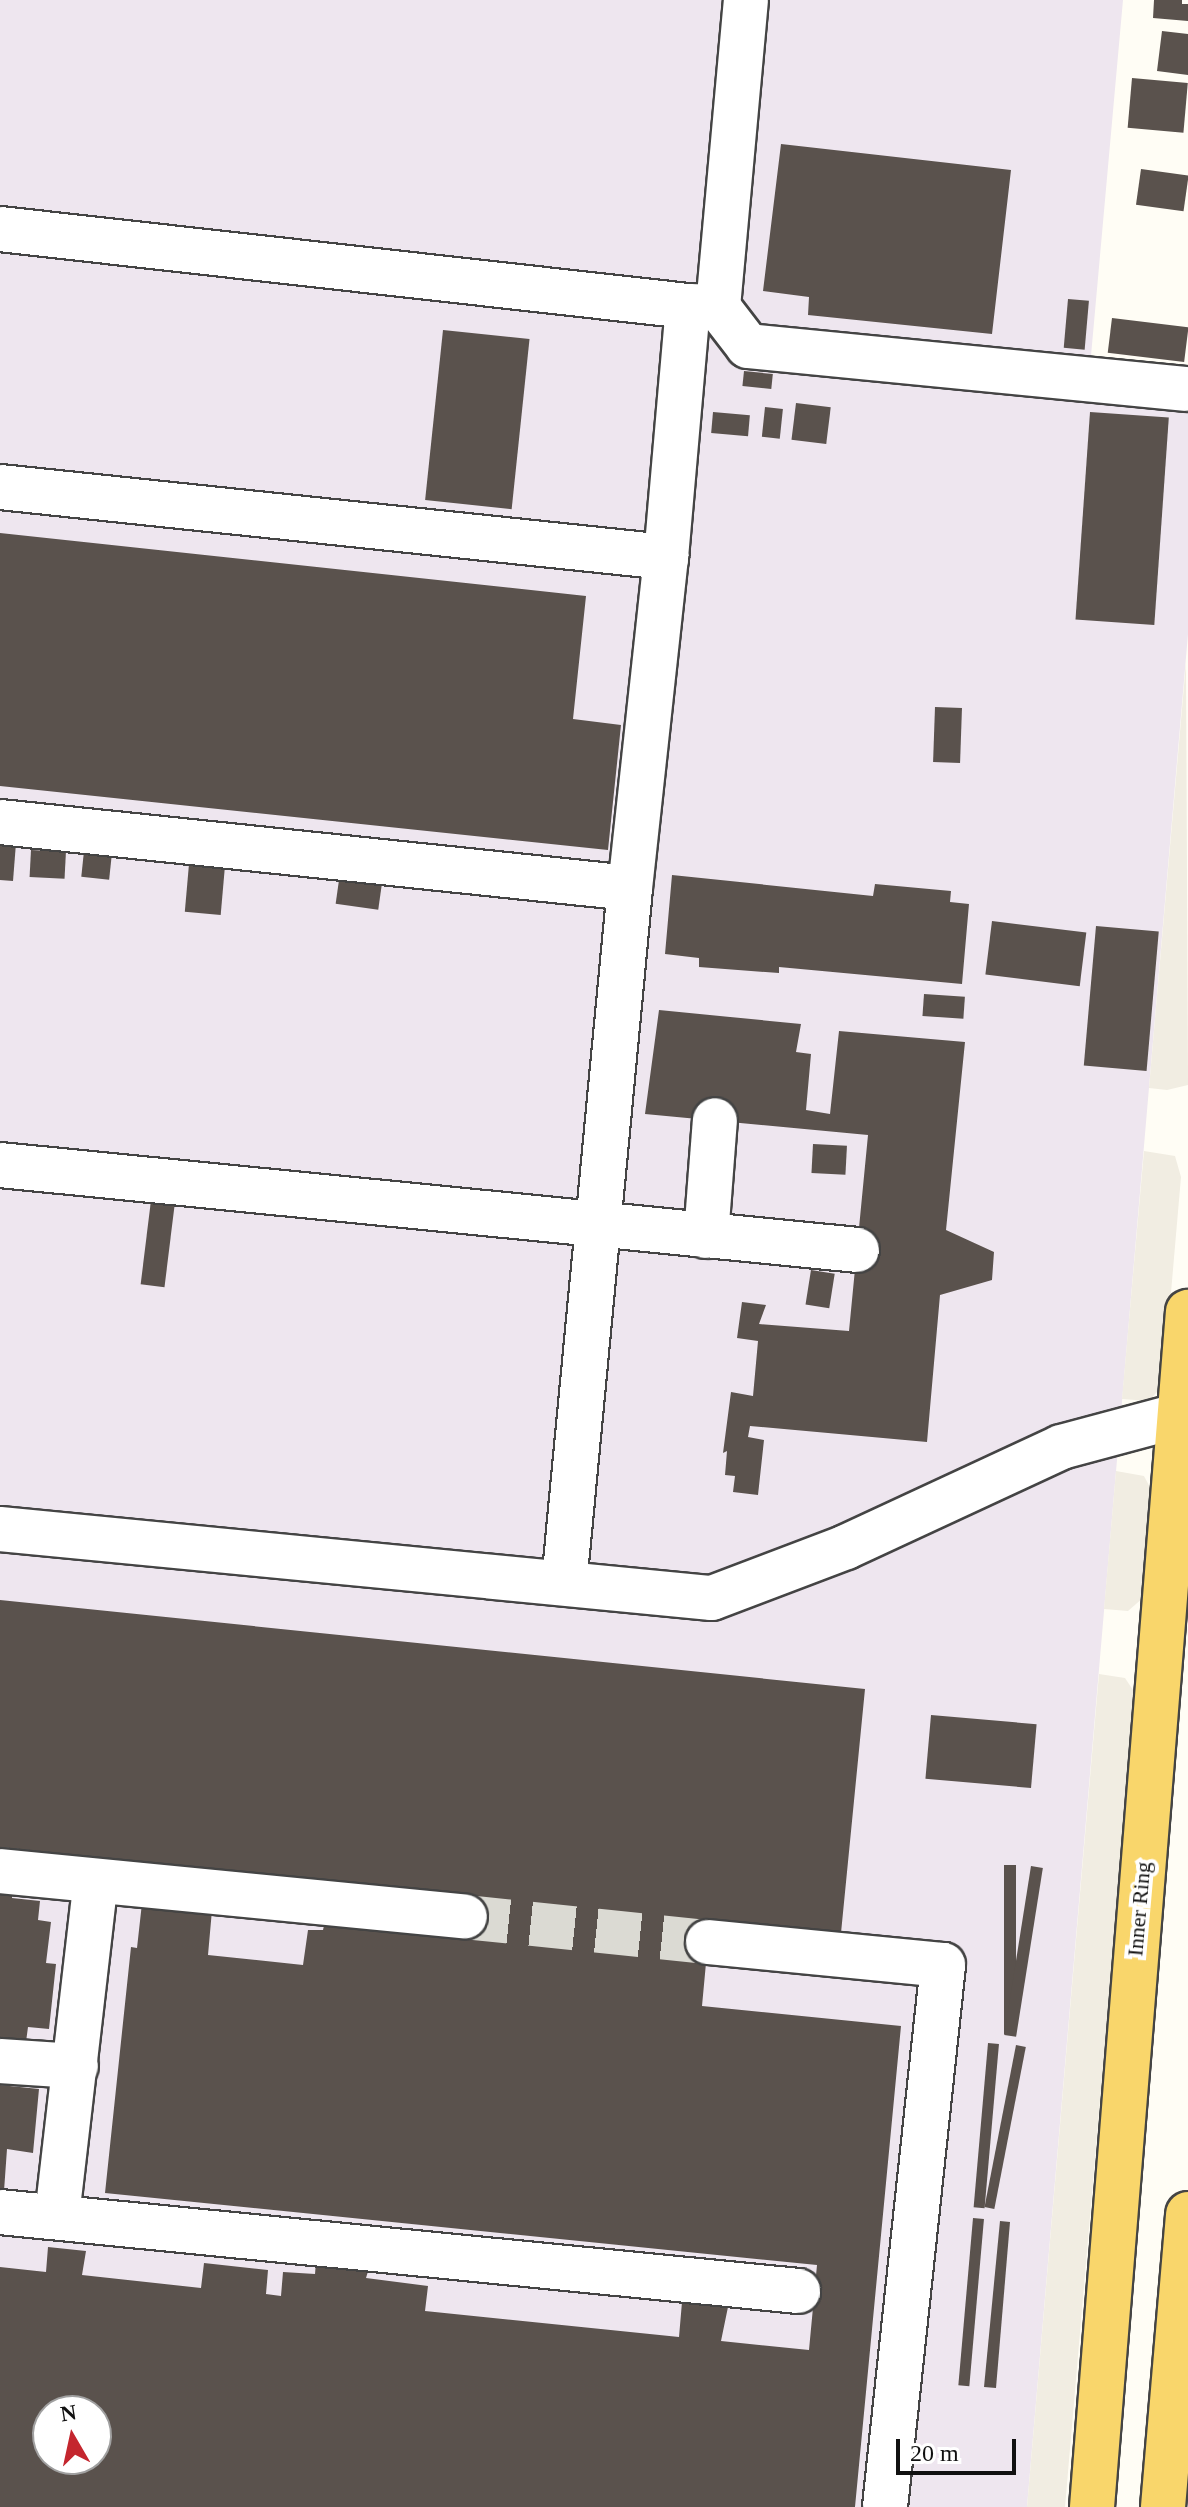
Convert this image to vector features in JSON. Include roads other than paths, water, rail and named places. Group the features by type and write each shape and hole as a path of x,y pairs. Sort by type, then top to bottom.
{"main road":[{"name":"Inner Ring","path":"1092,2507 1183,1413 1188,1312"},
{"path":"1163,2507 1188,2214"}],"lane":[{"path":"564,1583 630,888 666,557 746,0"},
{"path":"0,229 703,306 748,346 1186,389"},
{"path":"0,487 666,557"},
{"path":"0,822 630,888"},
{"path":"706,1236 715,1120"},
{"path":"0,1165 598,1227 857,1250"},
{"path":"0,1529 712,1598 846,1547 1061,1447 1183,1413"},
{"path":"0,1871 465,1917"},
{"path":"57,2216 96,1881"},
{"path":"708,1942 943,1965 885,2507"},
{"path":"0,2061 76,2066"},
{"path":"0,2212 798,2291"}],"tunnel":[{"path":"465,1917 708,1942"}]}
